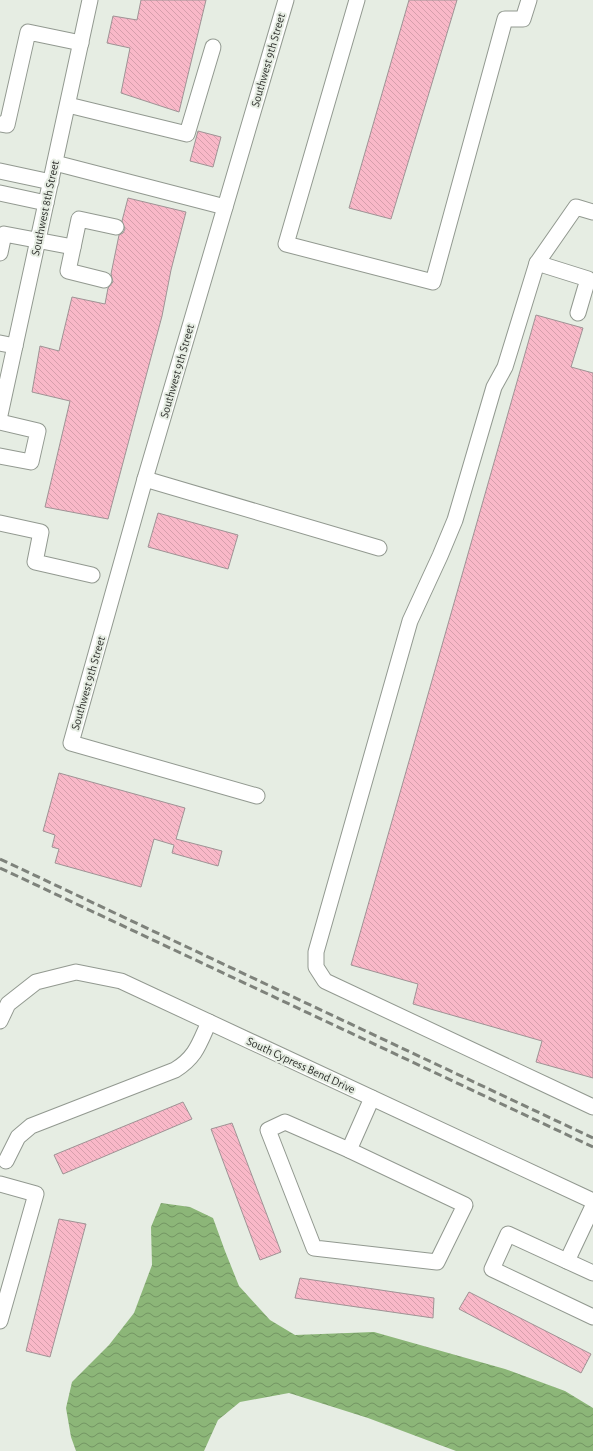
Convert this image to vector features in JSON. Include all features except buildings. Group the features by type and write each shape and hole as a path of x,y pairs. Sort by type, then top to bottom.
{"street":[{"name":"Southwest 8th Street","path":"0,415 90,0"},
{"name":"Southwest 9th Street","path":"258,796 71,744 145,478 286,0"},
{"path":"357,0 286,244 433,282 505,19 523,19 529,0"},
{"path":"0,124 7,125 6,101 28,32 81,43"},
{"path":"68,105 187,134 213,47"},
{"path":"55,163 225,207"},
{"path":"0,171 51,182"},
{"path":"0,193 46,203"},
{"path":"593,212 576,208 537,263 506,367 494,387 455,520 410,621 316,952 316,967 325,981 593,1107"},
{"path":"104,280 68,271 72,247 79,220 116,227"},
{"path":"0,253 4,234 72,247"},
{"path":"537,263 588,280 578,313"},
{"path":"0,343 15,346"},
{"path":"0,422 38,431 31,462 0,456"},
{"path":"145,478 378,548"},
{"path":"0,523 41,532 35,562 92,575"},
{"name":"South Cypress Bend Drive","path":"0,1021 8,1004 36,982 76,972 121,981 593,1201"},
{"path":"6,1161 18,1136 31,1126 175,1070 187,1062 196,1049 209,1022"},
{"path":"349,1150 372,1098"},
{"path":"285,1122 349,1150 465,1205 437,1262 314,1248 268,1130 285,1122"},
{"path":"0,1184 36,1194 0,1321"},
{"path":"567,1261 593,1206"},
{"path":"593,1273 508,1234 492,1269 593,1317"}],"water":[{"path":"161,1203 190,1207 213,1218 239,1286 270,1320 295,1335 374,1332 505,1369 565,1391 593,1408 593,1451 456,1451 368,1418 289,1393 240,1402 218,1420 204,1451 76,1451 71,1437 66,1408 72,1382 109,1345 134,1313 152,1265 151,1227"}],"railway":[{"path":"0,859 593,1138"},
{"path":"0,868 593,1147"}]}
